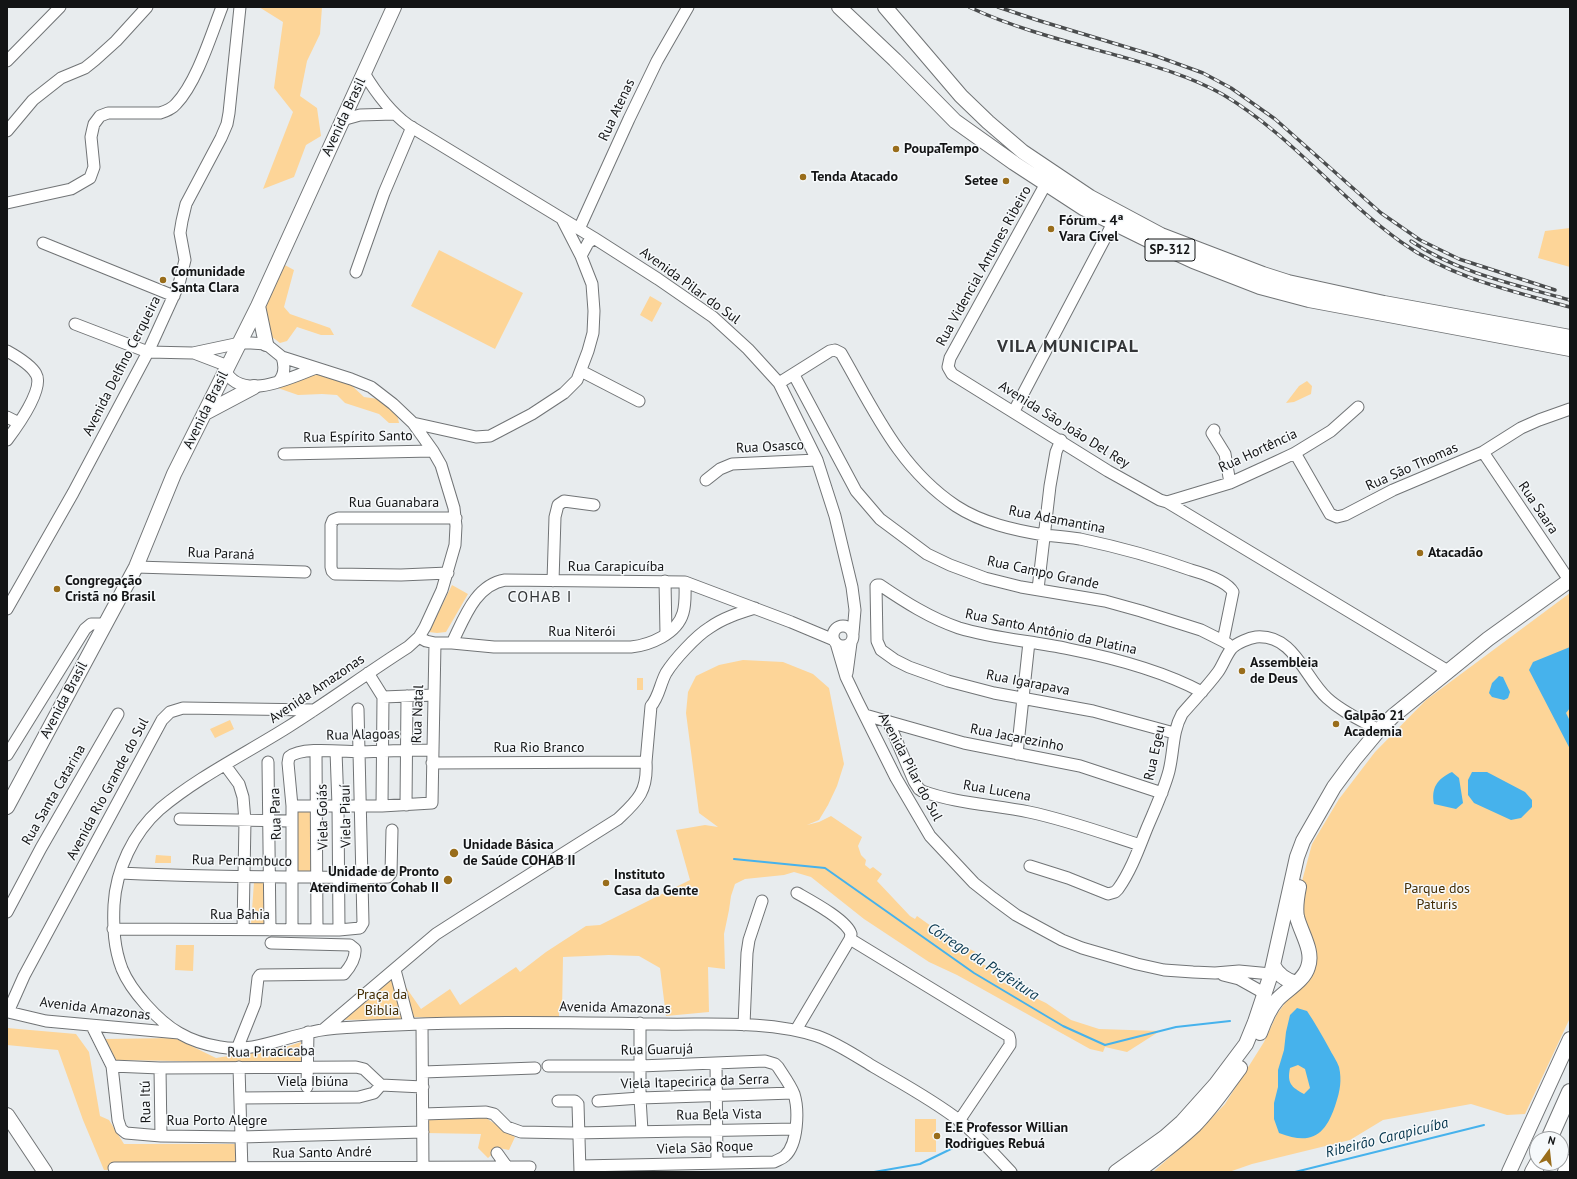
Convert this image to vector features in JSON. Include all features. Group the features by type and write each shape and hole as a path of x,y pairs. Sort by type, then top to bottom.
{"highway":[{"path":"1552,1131 1570,1092"},
{"path":"1566,1172 1570,1163"}],"main road":[{"name":"Avenida Brasil","path":"7,807 136,566 174,474 258,306 394,7"},
{"name":"SP-312","path":"839,7 895,60 955,121 1049,178 1090,197 1162,235 1263,274 1288,282 1376,301 1570,337"},
{"path":"852,7 895,60"},
{"name":"SP-312","path":"885,7 951,85 988,122 1084,208 1112,223 1193,261 1260,286 1324,303 1570,349"},
{"path":"258,306 266,344"},
{"path":"205,413 254,387"},
{"path":"1116,1172 1165,1137 1193,1111 1246,1044 1272,970 1297,857 1303,841 1334,787 1354,760 1393,716 1448,670 1488,639 1570,584"},
{"path":"1137,1172 1170,1147 1195,1125 1210,1108 1224,1091 1254,1047 1263,1025 1276,1002 1305,975 1309,967 1309,958 1306,941 1297,917 1296,901 1305,859 1316,833 1341,791 1360,765 1385,736 1448,682 1570,584"},
{"path":"1279,940 1296,937 1306,941"},
{"path":"1272,970 1289,981 1296,982"},
{"path":"1509,1172 1570,1039"},
{"path":"7,1115 45,1172"}],"street":[{"path":"7,61 60,7"},
{"path":"7,131 33,100 61,78 85,68 95,60 116,41 147,7"},
{"path":"7,203 71,189 90,178 94,166 91,137 92,128 100,116 108,113 160,113 175,105 187,89 196,72 222,7"},
{"name":"Avenida Delfino Cerqueira","path":"8,605 73,493 148,352 179,284 185,260 180,233 186,204 227,124 240,7"},
{"name":"Rua Atenas","path":"579,229 629,119 658,61 688,7"},
{"name":"Avenida Pilar do Sul","path":"364,73 375,91 394,114 412,127 594,238 658,279 712,317 748,349 779,383 817,460 842,541 854,604 855,618 846,677"},
{"path":"342,120 360,115 394,114"},
{"path":"356,272 387,186 412,127"},
{"name":"Rua Videncial Antunes Ribeiro","path":"952,374 948,366 950,358 1049,178"},
{"path":"412,423 476,437 490,436 525,418 564,393 577,380 593,333 594,312 592,284 581,256 561,219"},
{"path":"1014,411 1112,223"},
{"path":"581,256 588,243 594,238"},
{"path":"43,243 174,296"},
{"path":"75,324 148,352 193,353 240,343 251,342 266,344"},
{"name":"Avenida Amazonas","path":"266,344 282,356 371,387 393,404 412,423 433,451 441,465 456,518 455,544 442,590 419,637 408,647 314,710 224,765 159,810 143,827 130,847 120,873 115,896 113,929 117,953 123,972 135,991 154,1013 179,1033 206,1044 237,1050 280,1041 308,1032 324,1029 409,1024 640,1023 744,1025 796,1030 820,1037 836,1044 923,1095 959,1121 1011,1172"},
{"name":"Rua Adamantina","path":"794,375 830,351 835,350 841,353 902,456 935,491 957,506 976,516 1022,531 1086,540 1153,557 1201,573 1226,585 1233,592"},
{"path":"7,351 30,368 36,374 38,380 37,389 19,423 7,440"},
{"path":"193,353 226,368 229,377 237,383 254,387 278,382 316,368"},
{"path":"278,382 281,379 285,368 282,356"},
{"path":"581,371 639,401"},
{"name":"Avenida São João Del Rey","path":"952,374 1061,440 1108,471 1163,501 1448,670"},
{"path":"779,383 794,375"},
{"name":"Rua Campo Grande","path":"794,375 856,491 880,518 927,554 950,565 985,578 1021,587 1105,601 1201,630 1228,644"},
{"name":"Rua Hortência","path":"1163,501 1230,482 1294,453 1331,431 1358,407"},
{"name":"Rua São Thomas","path":"1294,453 1330,514 1337,517 1345,515 1393,490 1483,452 1521,428 1550,415 1570,409"},
{"path":"7,417 19,423"},
{"path":"1214,430 1212,433 1213,437 1225,454 1230,482"},
{"path":"1038,589 1053,465 1061,440"},
{"name":"Rua Espírito Santo","path":"284,454 433,451"},
{"name":"Rua Saara","path":"1483,452 1570,584"},
{"name":"Rua Osasco","path":"706,480 720,469 732,464 817,460"},
{"path":"553,582 554,517 558,505 564,500 594,505"},
{"name":"Rua Guanabara","path":"448,572 401,575 335,574 331,567 331,525 333,520 338,518 456,518"},
{"name":"Rua Paraná","path":"136,566 305,572"},
{"name":"Rua Carapicuíba","path":"452,643 467,612 478,596 492,584 504,580 553,582 685,582 755,608 834,642"},
{"path":"665,582 666,634"},
{"name":"Rua Niterói","path":"435,643 494,647 631,647 651,643 666,634 677,624 683,614 685,582"},
{"name":"Rua Santo Antônio da Platina","path":"881,650 876,636 877,584 920,611 959,628 994,637 1069,649 1136,666 1169,677 1202,692"},
{"name":"Rua Egeu","path":"1030,866 1111,894 1115,892 1122,884 1162,793 1169,771 1174,733 1178,720 1219,671 1228,644 1233,592"},
{"name":"Avenida Pilar do Sul","path":"854,604 833,634 834,642 846,677 896,778 930,836 974,883 993,898 1042,930 1082,948 1137,964 1164,970 1215,973 1272,970"},
{"path":"324,1029 436,934 618,819 637,801 642,791 646,772 651,706 656,700 664,677 671,665 709,628 730,617 755,608"},
{"path":"7,754 85,629 91,624 105,624"},
{"path":"834,642 842,646 852,638 849,628 839,627"},
{"name":"Rua Carapicuíba","path":"804,628 839,627"},
{"path":"419,637 426,641 435,643"},
{"path":"1228,644 1251,638 1262,637 1276,640 1286,646 1301,662 1325,696 1336,706 1379,730"},
{"path":"1017,754 1029,642"},
{"name":"Rua Natal","path":"406,805 432,804 435,643"},
{"name":"Rua Igarapava","path":"881,650 895,660 909,667 948,681 994,693 1093,711 1174,733"},
{"path":"368,673 383,697 381,751 382,806"},
{"path":"383,697 434,695"},
{"path":"292,806 406,805 407,696"},
{"name":"Avenida Rio Grande do Sul","path":"8,1012 24,976 162,720 170,712 183,708 314,710"},
{"name":"Viela Piauí","path":"358,709 363,923"},
{"name":"Rua Santa Catarina","path":"7,912 41,848 118,714"},
{"name":"Rua Jacarezinho","path":"865,715 964,744 1080,766 1162,793"},
{"name":"Rua Lucena","path":"888,722 914,781 922,791 943,797 1052,817 1078,824 1140,845"},
{"name":"Rua Alagoas","path":"295,753 316,751 360,752 432,750"},
{"path":"316,751 318,930"},
{"name":"Viela Goiás","path":"336,751 339,930"},
{"name":"Rua Para","path":"292,930 292,806 288,764 289,757 295,753"},
{"path":"268,762 270,930"},
{"name":"Rua Rio Branco","path":"432,763 646,762"},
{"path":"224,765 239,784 242,791 244,821 243,929"},
{"path":"180,820 292,821"},
{"name":"Rua Pernambuco","path":"120,873 270,878 388,877 391,873 392,830"},
{"path":"796,1030 851,934 846,925 797,893"},
{"path":"744,1025 747,953 749,940 762,901"},
{"name":"Rua Bahia","path":"113,929 339,930 358,929 363,923"},
{"path":"850,938 1009,1036 1010,1045 959,1121"},
{"path":"237,1050 255,1004 258,978 260,975 344,974 353,962 356,952 353,946 271,943"},
{"path":"395,970 409,1024"},
{"name":"Avenida Pilar do Sul","path":"1215,973 1239,979 1264,993"},
{"name":"Avenida Amazonas","path":"8,1012 46,1021 179,1033"},
{"path":"640,1023 640,1098 642,1131"},
{"path":"422,1024 423,1169"},
{"name":"Rua Porto Alegre","path":"92,1026 112,1066 115,1097 121,1129 123,1132 161,1136 241,1136 423,1132"},
{"path":"307,1087 308,1032"},
{"name":"Rua Guarujá","path":"548,1066 640,1066 765,1061 775,1064 778,1067 793,1093"},
{"path":"716,1063 715,1096 717,1163"},
{"name":"Rua Piracicaba","path":"112,1066 160,1068 307,1066 356,1067 364,1069 381,1085"},
{"path":"240,1067 242,1170"},
{"name":"Rua Itú","path":"160,1068 161,1136"},
{"path":"423,1072 535,1068"},
{"path":"381,1085 423,1087"},
{"name":"Viela Ibiúna","path":"240,1098 359,1097 374,1093 381,1085"},
{"path":"793,1093 796,1112 796,1128"},
{"name":"Viela Itapecirica da Serra","path":"598,1101 640,1098 793,1093"},
{"path":"558,1101 575,1101 578,1104 576,1133 580,1169 640,1167"},
{"name":"Rua Bela Vista","path":"423,1114 486,1112 494,1114 506,1127 521,1132 576,1133 796,1128"},
{"name":"Viela São Roque","path":"640,1167 774,1162 788,1152 793,1143 796,1128"},
{"path":"497,1153 507,1167"},
{"name":"Rua Santo André","path":"114,1168 161,1170 242,1170 530,1167"}],"green space":[{"path":"259,7 322,7 320,34 307,61 300,96 317,108 321,136 306,145 294,177 263,189 293,112 274,88 283,22"},
{"path":"1570,228 1570,267 1538,258 1545,231"},
{"path":"439,250 523,293 495,349 411,306"},
{"path":"281,263 294,270 284,307 290,314 330,328 334,335 321,335 297,327 287,341 280,343 267,333 264,319 266,295"},
{"path":"650,296 662,303 652,322 640,315"},
{"path":"314,372 349,383 364,397 378,399 397,414 399,423 389,423 379,414 345,403 337,395 298,395 275,387"},
{"path":"1307,381 1312,386 1311,394 1294,402 1286,403 1299,386"},
{"path":"452,585 468,594 446,632 429,632"},
{"name":"Parque dos Paturis","path":"1570,593 1570,1018 1525,1114 1507,1115 1471,1104 1383,1120 1350,1140 1252,1164 1229,1172 1153,1172 1197,1133 1225,1104 1264,1042 1277,1014 1316,961 1298,896 1312,844 1339,799 1375,752 1426,700"},
{"path":"743,660 783,662 813,674 829,688 844,764 837,786 819,820 807,825 819,822 831,816 862,837 858,846 861,855 866,860 865,865 870,869 873,867 882,874 877,881 910,916 915,919 917,916 931,926 928,932 930,934 937,931 979,954 977,961 990,968 998,980 1046,1003 1071,1020 1099,1029 1160,1031 1127,1052 1105,1047 1103,1052 1090,1049 957,975 929,962 864,919 811,877 794,872 784,875 745,879 735,884 731,896 724,934 725,969 708,967 709,1012 666,1016 660,968 639,956 609,955 563,957 562,1011 559,1011 559,1020 412,1017 405,986 421,1009 450,989 460,1005 516,967 520,972 546,952 586,926 600,925 690,880 676,830 705,825 718,827 699,813 686,713 688,692 696,676 719,665"},
{"path":"637,678 643,678 643,690 637,690"},
{"path":"230,720 234,729 215,738 210,729"},
{"path":"298,808 310,809 311,871 298,871"},
{"path":"156,855 171,856 171,863 155,863"},
{"path":"254,882 264,883 264,925 251,924"},
{"path":"176,945 194,945 193,971 175,970"},
{"name":"Praça da Biblia","path":"392,977 403,1019 339,1020"},
{"path":"7,1028 76,1034 89,1052 100,1116 109,1120 124,1144 235,1144 236,1165 104,1170 83,1120 58,1050 7,1045"},
{"path":"175,1038 216,1058 286,1047 301,1042 302,1063 116,1060 105,1039"},
{"path":"428,1115 486,1118 515,1137 509,1150 499,1148 488,1158 478,1148 481,1134 426,1133"},
{"path":"915,1119 936,1119 936,1152 915,1152"}],"water":[{"path":"1570,647 1570,708 1566,713 1570,721 1570,749 1529,670 1533,662"},
{"path":"1499,676 1503,677 1510,692 1508,698 1504,700 1492,697 1489,693 1492,683"},
{"path":"1452,772 1459,778 1463,803 1456,809 1434,804 1433,798 1436,785 1442,778"},
{"path":"1472,772 1487,772 1525,792 1532,800 1532,807 1521,818 1511,820 1474,803 1468,795 1468,780"},
{"path":"1297,1008 1307,1011 1336,1060 1340,1072 1337,1099 1328,1123 1316,1135 1309,1138 1291,1137 1279,1133 1274,1119 1274,1103 1278,1087 1278,1070 1284,1050 1290,1015","holes":["1298,1065 1305,1069 1310,1088 1304,1094 1293,1087 1290,1081 1289,1073 1290,1068"]}],"waterway":[{"name":"Córrego da Prefeitura","path":"734,859 825,868 974,973 1063,1026 1105,1045 1176,1027 1230,1021"},
{"name":"Ribeirão Carapicuíba","path":"1295,1172 1484,1125"},
{"path":"874,1172 920,1164 953,1148"}],"railway":[{"path":"969,7 1005,22 1159,68 1210,88 1247,110 1270,128 1356,206 1401,242 1420,254 1440,265 1482,282 1570,307"},
{"path":"998,7 1156,56 1203,73 1231,88 1275,119 1381,213 1420,240 1459,259 1555,290"},
{"path":"1411,241 1448,262 1468,270 1570,300"}],"place":[{"name":"PoupaTempo","path":"896,149"},
{"name":"Tenda Atacado","path":"803,177"},
{"name":"Setee","path":"1006,181"},
{"name":"Fórum - 4ª Vara Cível","path":"1051,229"},
{"name":"Comunidade Santa Clara","path":"163,280"},
{"name":"Atacadão","path":"1420,553"},
{"name":"Congregação Cristã no Brasil","path":"57,589"},
{"name":"Assembleia de Deus","path":"1242,671"},
{"name":"Galpão 21 Academia","path":"1336,724"},
{"name":"Unidade Básica de Saúde COHAB II","path":"454,853"},
{"name":"Unidade de Pronto Atendimento Cohab II","path":"448,880"},
{"name":"Instituto Casa da Gente","path":"606,883"},
{"name":"E.E Professor Willian Rodrigues Rebuá","path":"937,1136"}],"district":[{"name":"VILA MUNICIPAL","path":"1068,347"},
{"name":"COHAB I","path":"540,597"}]}
